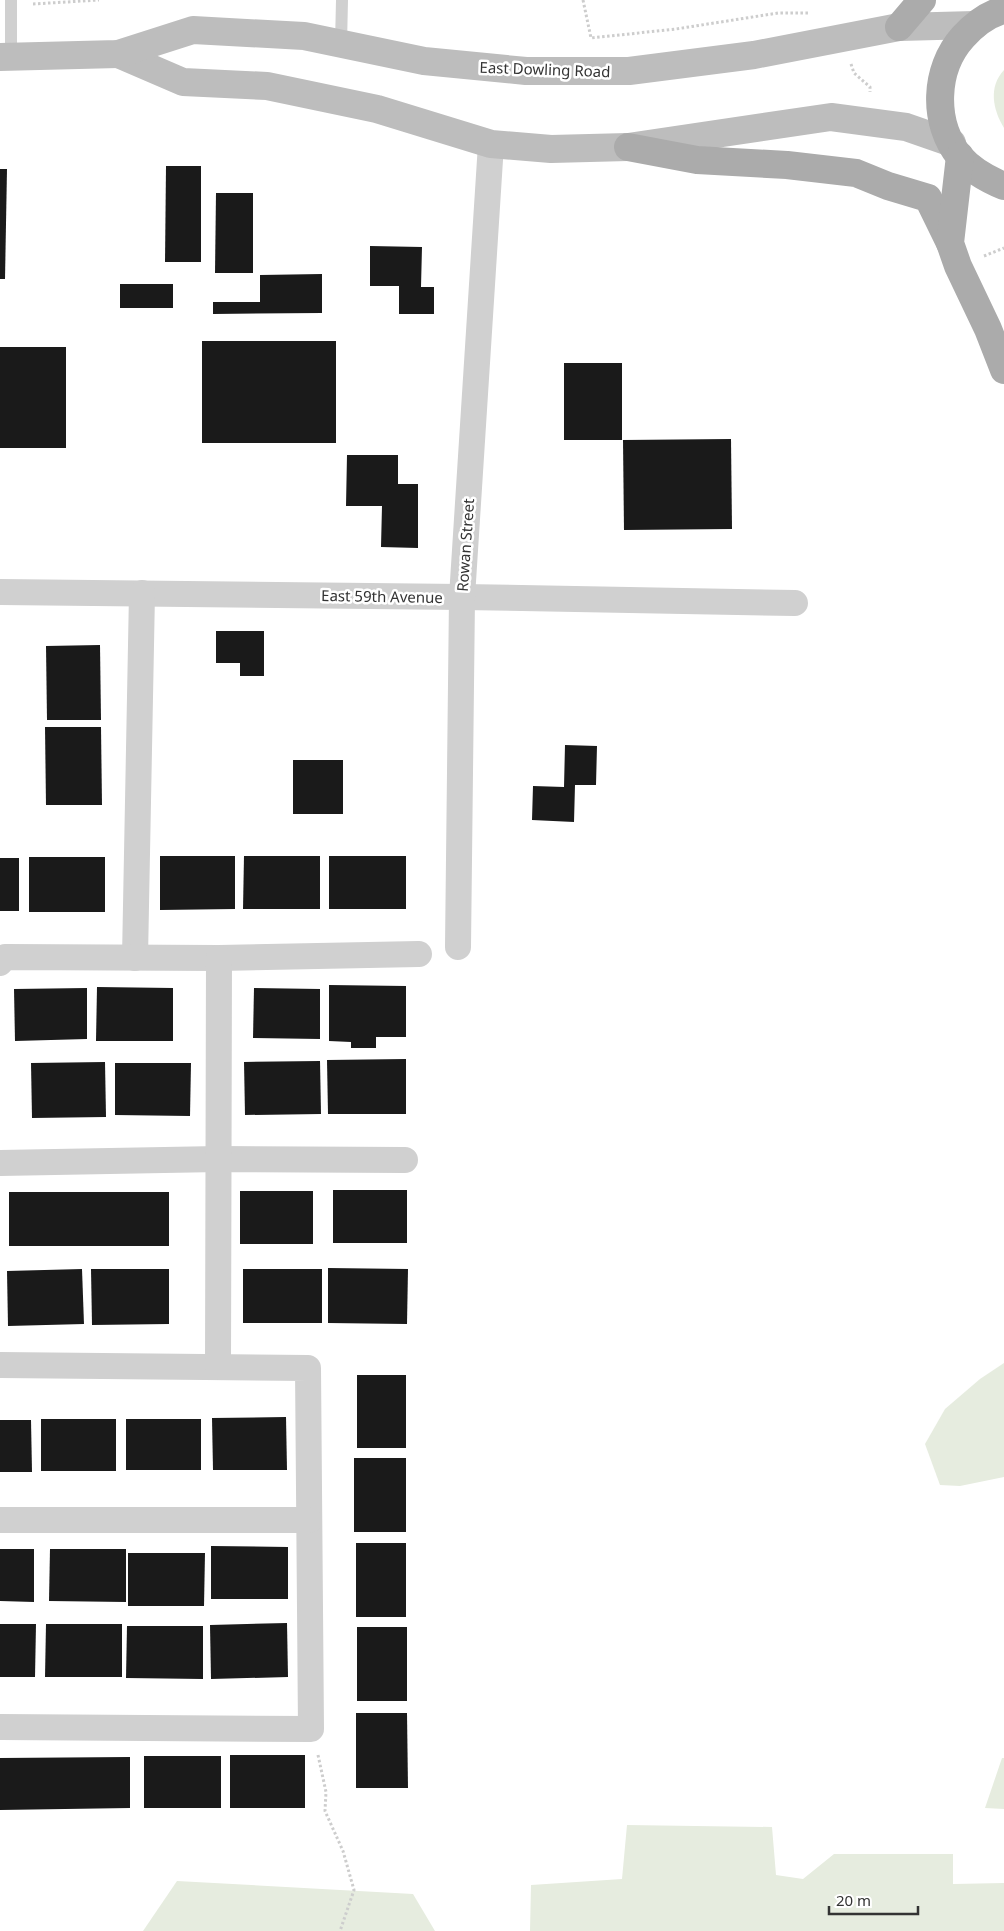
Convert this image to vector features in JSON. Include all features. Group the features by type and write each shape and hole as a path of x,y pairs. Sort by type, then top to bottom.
{"main road":[{"path":"899,27 922,0"},
{"name":"East Dowling Road","path":"6,57 118,54 193,30 304,36 424,61 526,71 629,71 754,55 899,27 994,12"},
{"path":"994,12 954,46 942,73 939,102 945,131 956,150 981,176 1004,186"},
{"name":"East Dowling Road","path":"118,54 183,82 267,86 377,109 492,144 550,149 628,146 831,117 906,127 956,150"},
{"path":"628,146 697,160 788,165 856,173 888,186 928,198 950,242 958,266 988,329 1004,370"},
{"path":"950,242 956,150"}],"street":[{"name":"Rowan Street","path":"458,947 462,597 492,144"},
{"name":"East 59th Avenue","path":"0,592 795,603"},
{"path":"135,958 142,594"},
{"path":"0,963 5,957 219,958 419,954"},
{"path":"218,1366 219,958"},
{"path":"0,1163 219,1159 405,1160"},
{"path":"0,1365 308,1368 310,1729 0,1727"},
{"path":"0,1520 309,1520"}],"lane":[{"path":"341,44 342,0"},
{"path":"6,57 11,2"}],"path":[{"path":"11,2 99,0"},
{"path":"584,0 591,38 676,29 778,13 814,12"},
{"path":"849,57 854,73 870,87 870,94"},
{"path":"982,257 1004,248"},
{"path":"310,1724 326,1792 325,1811 343,1851 354,1890 340,1931"}],"shaded area":[{"path":"1004,70 1004,128 997,114 994,91 999,77"},
{"path":"1004,1363 1004,1477 960,1486 940,1485 925,1444 945,1409 980,1379"},
{"path":"1002,1758 1004,1758 1004,1809 985,1808"},
{"path":"627,1825 772,1827 776,1875 803,1879 834,1854 953,1854 953,1884 1004,1883 1004,1931 530,1931 531,1885 622,1879"},
{"path":"177,1881 413,1894 435,1931 143,1931"}],"building":[{"path":"166,166 201,166 201,262 165,262"},
{"path":"0,169 7,169 5,279 0,279"},
{"path":"216,193 253,193 253,273 215,273"},
{"path":"370,246 422,247 421,287 434,287 434,314 399,314 399,286 370,286"},
{"path":"322,274 322,313 213,314 213,302 260,302 260,275"},
{"path":"120,284 173,284 173,308 120,308"},
{"path":"202,341 336,341 336,443 202,443"},
{"path":"0,347 66,347 66,448 0,448"},
{"path":"564,363 622,363 622,440 564,440"},
{"path":"731,439 732,529 624,530 623,440"},
{"path":"347,455 398,455 398,484 418,484 418,548 381,547 382,506 346,506"},
{"path":"216,631 264,631 264,676 240,676 240,663 216,663"},
{"path":"100,645 101,720 47,720 46,646"},
{"path":"45,727 101,727 102,805 46,805"},
{"path":"565,745 597,746 596,785 575,785 574,822 532,820 533,786 564,787"},
{"path":"293,760 343,760 343,814 293,814"},
{"path":"160,856 235,856 235,909 160,910"},
{"path":"244,856 320,856 320,909 243,909"},
{"path":"329,856 406,856 406,909 329,909"},
{"path":"29,857 105,857 105,912 29,912"},
{"path":"0,858 19,858 19,911 0,911"},
{"path":"329,985 406,986 406,1037 376,1037 376,1048 351,1048 351,1042 329,1041"},
{"path":"97,987 173,988 173,1041 96,1041"},
{"path":"87,988 87,1039 15,1041 14,989"},
{"path":"254,988 320,989 320,1039 253,1038"},
{"path":"406,1059 406,1114 328,1114 327,1060"},
{"path":"320,1061 321,1114 245,1115 244,1062"},
{"path":"105,1062 106,1117 32,1118 31,1063"},
{"path":"115,1063 191,1063 190,1116 115,1115"},
{"path":"333,1190 407,1190 407,1243 333,1243"},
{"path":"240,1191 313,1191 313,1244 240,1244"},
{"path":"9,1192 169,1192 169,1246 9,1246"},
{"path":"328,1268 408,1269 407,1324 328,1323"},
{"path":"82,1269 84,1324 8,1326 7,1271"},
{"path":"91,1269 169,1269 169,1324 92,1325"},
{"path":"243,1269 322,1269 322,1323 243,1323"},
{"path":"357,1375 406,1375 406,1448 357,1448"},
{"path":"286,1417 287,1470 213,1470 212,1418"},
{"path":"41,1419 116,1419 116,1471 41,1471"},
{"path":"126,1419 201,1419 201,1470 126,1470"},
{"path":"0,1420 31,1420 32,1472 0,1472"},
{"path":"354,1458 406,1458 406,1532 354,1532"},
{"path":"356,1543 406,1543 406,1617 356,1617"},
{"path":"211,1546 288,1547 288,1599 211,1599"},
{"path":"0,1549 34,1549 34,1602 0,1601"},
{"path":"50,1549 126,1549 126,1602 49,1601"},
{"path":"128,1553 205,1553 204,1606 128,1606"},
{"path":"287,1623 288,1677 211,1679 210,1625"},
{"path":"0,1624 36,1624 35,1677 0,1677"},
{"path":"46,1624 122,1624 122,1677 45,1677"},
{"path":"127,1626 203,1626 203,1679 126,1678"},
{"path":"357,1627 407,1627 407,1701 357,1701"},
{"path":"356,1713 407,1713 408,1788 356,1788"},
{"path":"230,1755 305,1755 305,1808 230,1808"},
{"path":"144,1756 221,1756 221,1808 144,1808"},
{"path":"130,1757 130,1808 0,1810 0,1758"}]}
